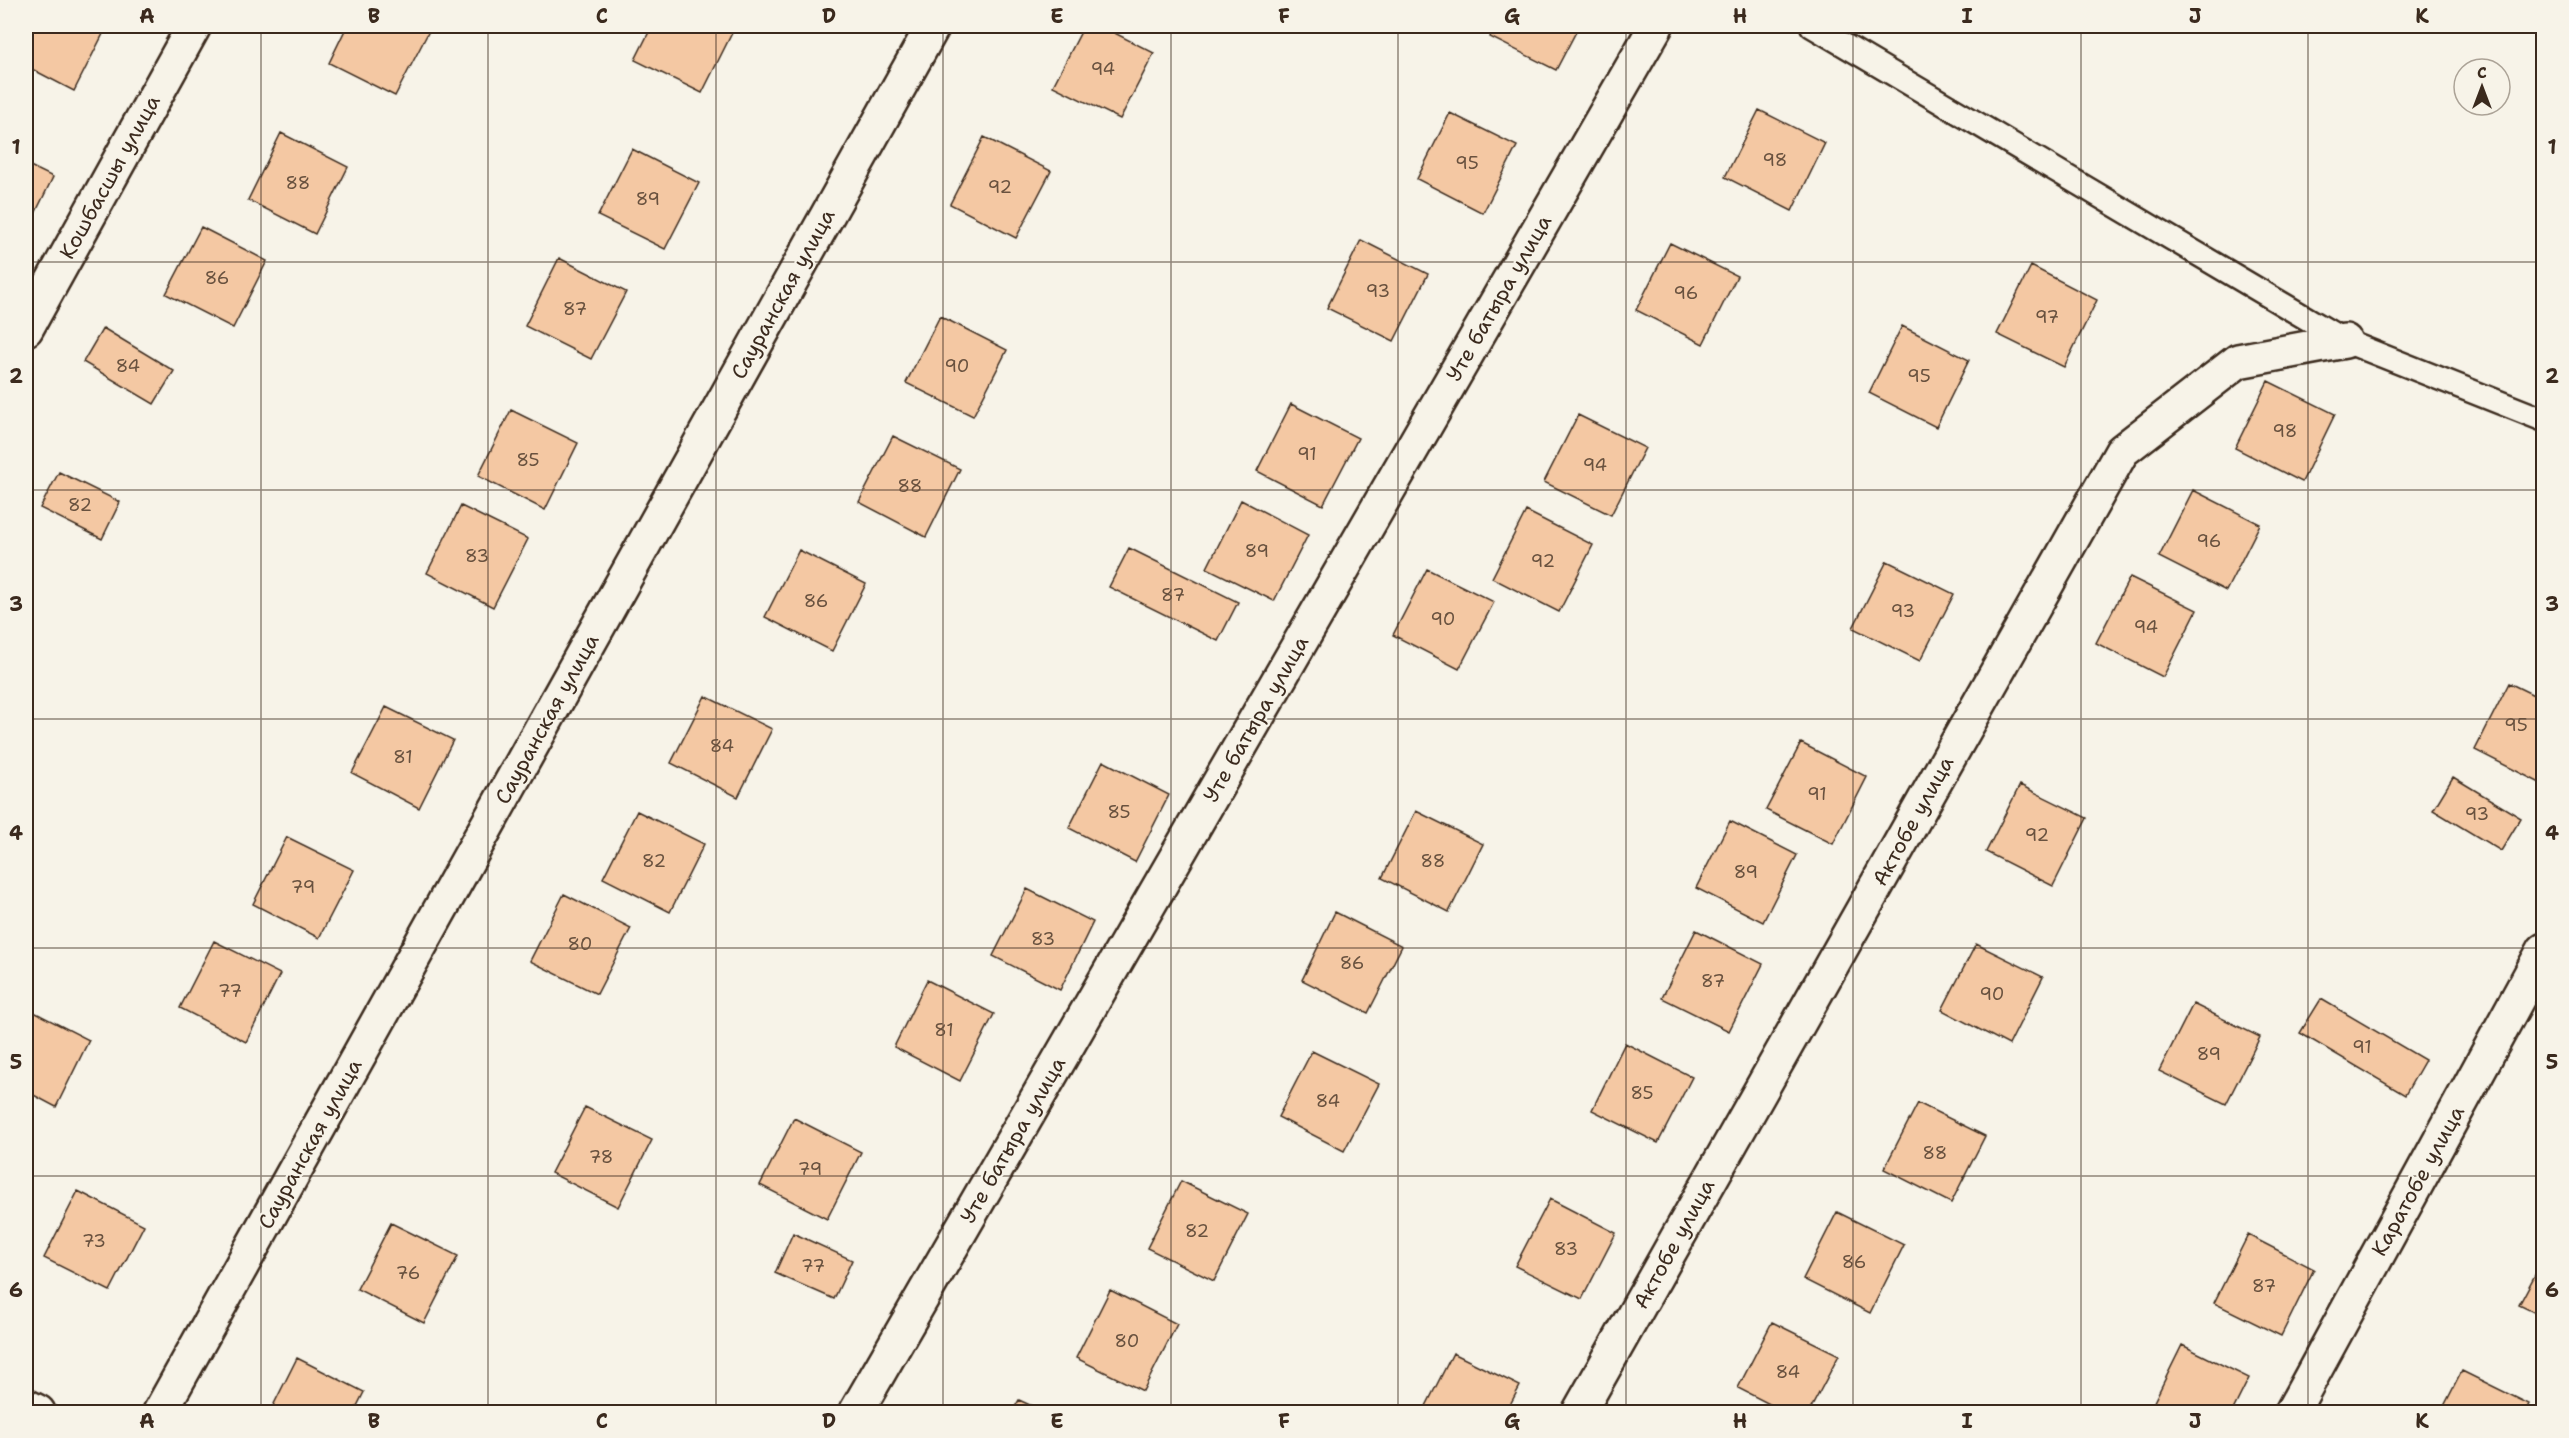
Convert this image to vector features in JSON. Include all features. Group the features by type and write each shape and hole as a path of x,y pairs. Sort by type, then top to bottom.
{"street":[{"name":"Кошбасшы улица","path":"26,330 194,26"},
{"name":"Сауранская улица","path":"160,1413 933,26"},
{"name":"Уте батыра улица","path":"856,1413 1656,26"},
{"name":"Актобе улица","path":"1579,1413 2122,451 2238,361 2344,341"},
{"name":"Каратобе улица","path":"2292,1413 2544,950"},
{"path":"26,1406 38,1413"}],"lane":[{"path":"1812,26 2344,341 2544,420"}],"building":[{"path":"26,26 107,26 74,91 26,66"},
{"path":"347,26 422,26 430,29 395,96 329,63"},
{"path":"652,26 735,27 702,93 635,60"},
{"path":"1084,26 1101,26 1154,53 1120,119 1053,86"},
{"path":"1495,26 1579,26 1556,70 1490,37"},
{"path":"1759,110 1825,143 1792,211 1725,177"},
{"path":"1450,113 1517,146 1483,213 1417,179"},
{"path":"281,133 348,167 315,234 248,200"},
{"path":"984,137 1051,171 1016,238 950,204"},
{"path":"632,149 699,183 665,249 598,216"},
{"path":"26,164 53,177 26,232"},
{"path":"201,227 267,261 233,328 166,294"},
{"path":"1361,240 1428,274 1394,341 1327,308"},
{"path":"1670,243 1737,276 1703,344 1636,310"},
{"path":"559,258 626,292 591,359 525,326"},
{"path":"2031,266 2097,300 2064,367 1997,334"},
{"path":"940,316 1007,350 973,416 906,383"},
{"path":"1902,326 1969,360 1936,427 1869,393"},
{"path":"103,328 174,371 154,404 83,362"},
{"path":"2268,381 2335,414 2302,482 2235,448"},
{"path":"1291,404 1358,438 1323,505 1257,471"},
{"path":"511,410 578,443 545,510 478,476"},
{"path":"1578,415 1645,448 1611,515 1544,482"},
{"path":"893,436 960,469 926,537 859,502"},
{"path":"59,472 120,502 102,539 40,508"},
{"path":"2193,490 2260,524 2226,591 2159,557"},
{"path":"1241,500 1308,535 1274,601 1207,568"},
{"path":"461,506 528,539 493,607 427,573"},
{"path":"1526,511 1593,545 1559,612 1492,578"},
{"path":"1129,548 1238,602 1218,641 1109,587"},
{"path":"799,550 866,584 832,651 765,617"},
{"path":"1887,561 1954,594 1920,661 1853,628"},
{"path":"1427,569 1494,602 1459,669 1393,635"},
{"path":"2130,577 2197,610 2163,677 2096,643"},
{"path":"2509,683 2544,700 2542,784 2475,750"},
{"path":"705,696 772,729 738,797 671,763"},
{"path":"386,707 453,740 419,808 352,773"},
{"path":"1801,743 1867,777 1833,844 1766,810"},
{"path":"1103,761 1169,795 1135,862 1069,828"},
{"path":"2453,777 2521,818 2501,851 2433,810"},
{"path":"2020,785 2087,818 2053,886 1986,852"},
{"path":"637,811 704,844 670,912 603,878"},
{"path":"1416,811 1483,844 1449,912 1382,878"},
{"path":"1730,821 1797,855 1763,922 1696,888"},
{"path":"287,837 354,870 319,938 253,904"},
{"path":"1027,889 1093,922 1060,990 993,956"},
{"path":"564,894 631,928 597,994 530,961"},
{"path":"1335,912 1402,946 1368,1013 1302,980"},
{"path":"1696,930 1763,964 1729,1031 1662,998"},
{"path":"214,941 280,974 246,1042 180,1008"},
{"path":"1976,944 2043,977 2009,1045 1942,1010"},
{"path":"927,980 994,1014 960,1081 894,1047"},
{"path":"2321,999 2425,1060 2405,1095 2300,1033"},
{"path":"2193,1004 2260,1037 2226,1104 2159,1071"},
{"path":"26,1008 89,1040 56,1107 26,1091"},
{"path":"1625,1043 1692,1077 1658,1143 1592,1110"},
{"path":"1312,1051 1379,1084 1344,1151 1278,1117"},
{"path":"1918,1103 1985,1136 1951,1203 1884,1169"},
{"path":"585,1107 652,1140 618,1207 551,1173"},
{"path":"794,1118 861,1152 827,1219 760,1185"},
{"path":"1181,1181 1248,1214 1214,1281 1147,1248"},
{"path":"78,1191 144,1225 110,1291 44,1258"},
{"path":"1550,1199 1616,1233 1582,1299 1515,1266"},
{"path":"1837,1212 1904,1245 1870,1313 1803,1279"},
{"path":"391,1223 458,1256 424,1323 357,1289"},
{"path":"793,1233 852,1260 834,1299 775,1273"},
{"path":"2248,1235 2314,1269 2281,1336 2214,1303"},
{"path":"2544,1258 2544,1317 2519,1305"},
{"path":"1110,1290 1177,1324 1143,1391 1076,1358"},
{"path":"1772,1322 1839,1355 1809,1412 1785,1412 1738,1388"},
{"path":"2182,1345 2249,1378 2232,1412 2149,1412"},
{"path":"1453,1353 1520,1386 1506,1412 1423,1412"},
{"path":"297,1358 364,1392 354,1412 270,1412"},
{"path":"2462,1371 2529,1404 2525,1412 2441,1412"},
{"path":"1019,1400 1045,1412 1012,1412"}]}
